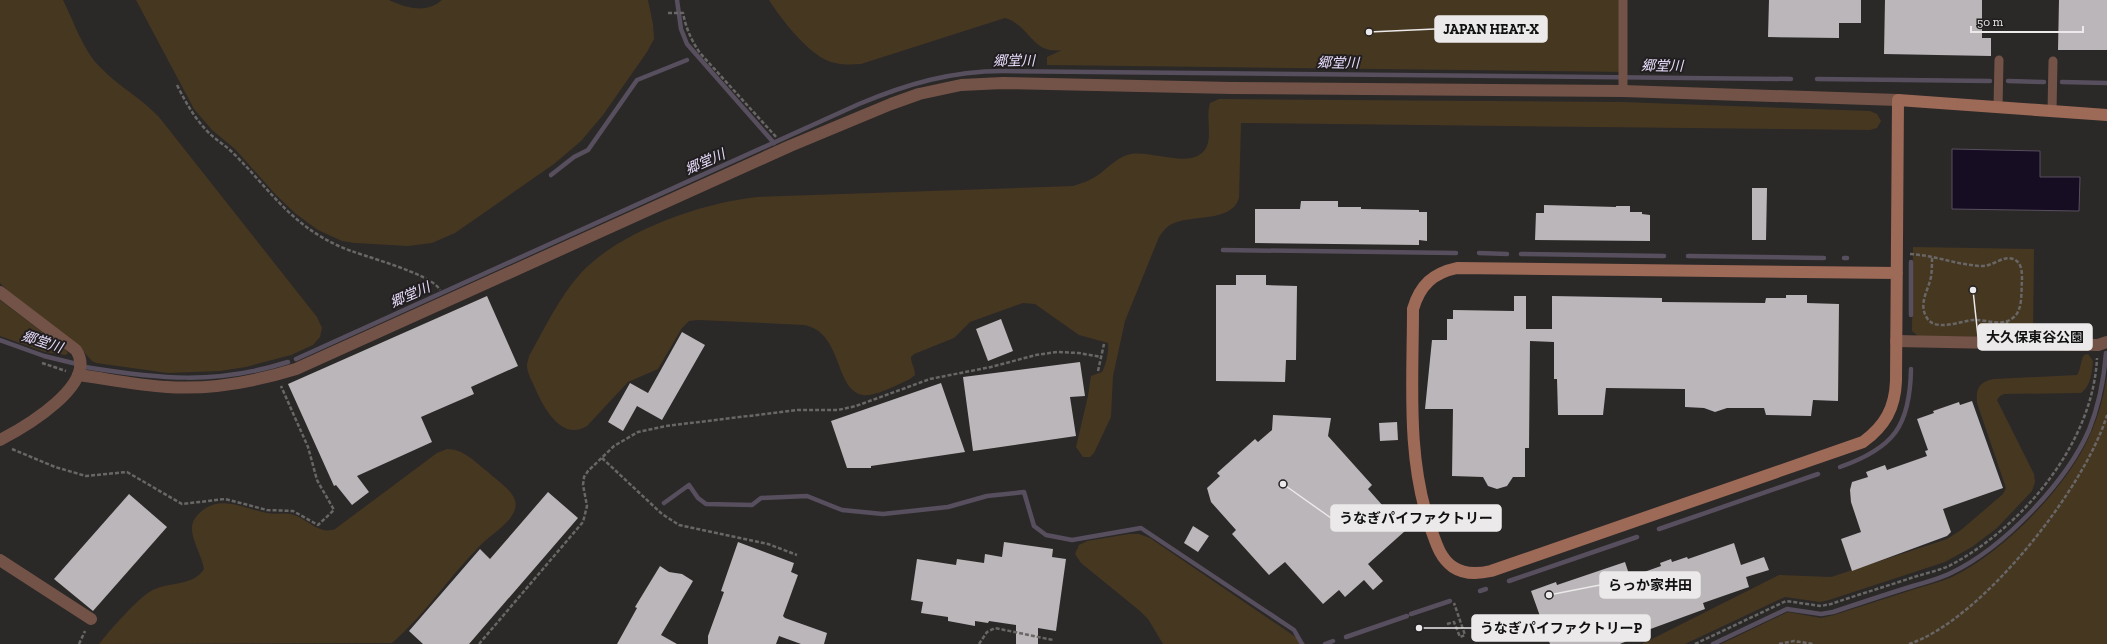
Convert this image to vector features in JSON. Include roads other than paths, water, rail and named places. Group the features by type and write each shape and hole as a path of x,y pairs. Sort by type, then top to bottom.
{"street":[{"path":"78,374 140,385 194,388 249,382 296,369 790,146 878,109 940,89 982,83 1231,88 1623,88 1898,100 2107,115"},
{"path":"1897,273 1457,268 1445,270 1433,276 1420,291 1413,309 1413,432 1420,489 1436,545 1443,558 1454,567 1466,573 1478,574 1491,571 1857,445 1875,433 1884,422 1891,409 1895,395 1897,273 1898,100"},
{"path":"0,292 76,350 81,362 78,374 71,388 55,403 3,443"},
{"path":"1896,341 2102,344"},
{"path":"0,560 91,619"}],"lane":[{"path":"1623,0 1623,88"},
{"path":"1998,107 1999,60"},
{"path":"2052,111 2053,61"}],"waterway":[{"path":"677,0 681,29 687,44 774,143"},
{"path":"551,175 574,157 588,150 637,80 687,60"},
{"name":"郷堂川","path":"296,359 859,104 894,90 947,76 965,73 1003,71 1791,79"},
{"name":"郷堂川","path":"1817,79 1990,81"},
{"name":"郷堂川","path":"2008,81 2044,82"},
{"name":"郷堂川","path":"2062,82 2107,83"},
{"path":"1223,250 1456,253"},
{"path":"1479,253 1507,254"},
{"path":"1521,254 1664,256"},
{"path":"1688,256 1824,258"},
{"path":"1911,262 1911,315"},
{"name":"郷堂川","path":"0,340 44,356 77,364"},
{"path":"1713,644 1787,609 1821,614 1833,612 1937,579 1971,562 1991,548 2031,512 2049,492 2079,450 2096,411 2104,372 2106,353"},
{"name":"郷堂川","path":"85,367 138,375 187,378 236,374 288,362"},
{"path":"1840,467 1859,460 1874,452 1886,443 1895,432 1902,420 1907,406 1911,369"},
{"path":"1659,529 1818,474"},
{"path":"664,503 689,485 698,498 706,504 752,505 761,498 807,496 842,510 883,514 948,507 987,496 1024,492 1034,526 1046,535 1072,540 1141,528 1294,630 1302,644"},
{"path":"1509,581 1637,537"},
{"path":"1480,591 1486,589"},
{"path":"1411,614 1450,601"},
{"path":"1346,637 1407,616"},
{"path":"1325,644 1333,641"}],"place":[{"name":"JAPAN HEAT-X","path":"1369,32"},
{"name":"大久保東谷公園","path":"1973,290"},
{"name":"うなぎパイファクトリー","path":"1283,484"},
{"name":"らっか家井田","path":"1549,595"},
{"name":"うなぎパイファクトリーP","path":"1419,628"}]}
